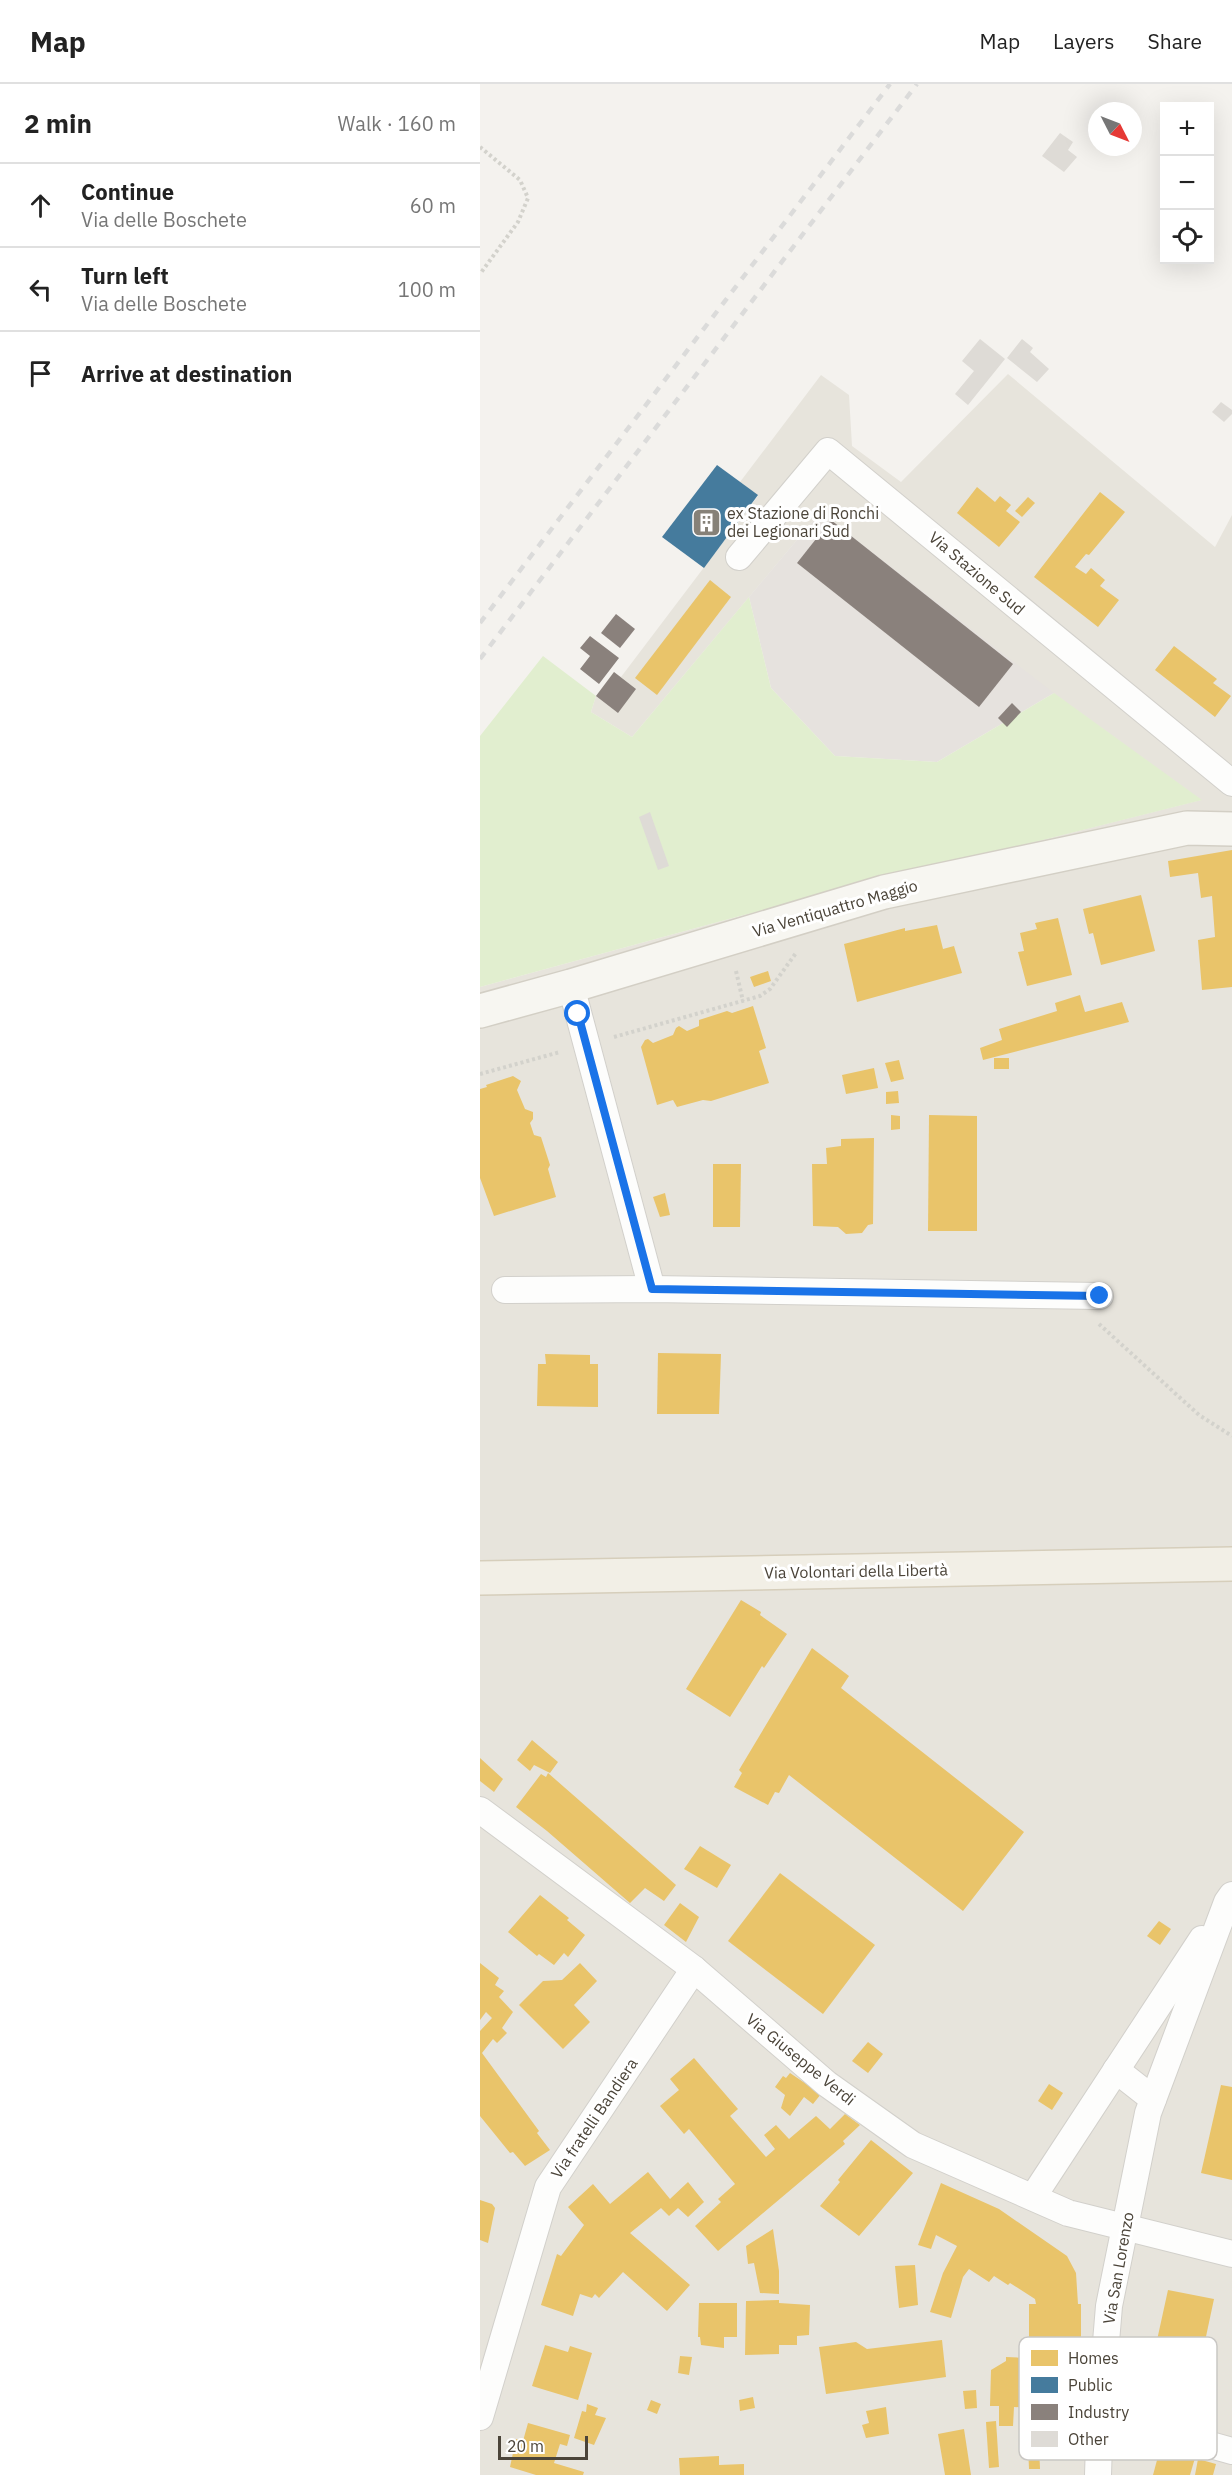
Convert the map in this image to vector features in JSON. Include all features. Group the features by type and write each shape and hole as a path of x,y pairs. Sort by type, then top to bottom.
{"main road":[{"name":"Via Volontari della Libertà","path":"487,1578 1232,1564"}],"street":[{"name":"Via Stazione Sud","path":"739,557 828,451 1232,783"},
{"name":"Via Ventiquattro Maggio","path":"480,1011 884,892 1187,828 1232,829"},
{"path":"571,986 652,1289"},
{"path":"505,1290 652,1289 1100,1296"},
{"name":"Via Giuseppe Verdi","path":"480,1810 694,1969 827,2084 913,2145 1068,2213 1232,2254"},
{"name":"Via San Lorenzo","path":"1032,2197 1230,1898"},
{"name":"Via San Lorenzo","path":"1106,2337 1109,2306 1148,2113 1230,1898"},
{"name":"Via fratelli Bandiera","path":"480,2417 548,2187 694,1969"},
{"path":"1116,2070 1153,2099"},
{"path":"1217,2447 1232,2451"},
{"name":"Via San Lorenzo","path":"1098,2460 1098,2475"}],"path":[{"path":"480,147 520,180 528,198 518,222 480,274"},
{"name":"Via Ventiquattro Maggio","path":"480,1074 760,996 770,989 797,952"},
{"path":"736,971 743,1001"},
{"path":"1068,1296 1198,1415 1232,1436"}],"shaded area":[{"path":"1008,374 1215,547 1232,515 1232,2475 480,2475 480,987 740,916 1201,800 1013,664 831,520 822,510 632,737 591,712 596,696 614,672 621,677 758,496 740,482 821,375 849,395 852,446 901,482"},
{"path":"822,510 831,520 1054,693 937,762 835,756 771,688 749,597"}],"green space":[{"path":"749,597 771,688 835,756 937,762 1054,693 1202,800 740,916 480,987 480,736 543,656 596,696 591,712 632,737"}],"building: Homes":[{"path":"977,487 995,502 1000,496 1011,505 1006,511 1020,522 999,547 957,513"},
{"path":"1100,492 1125,512 1089,555 1086,554 1075,567 1086,574 1091,568 1105,580 1100,586 1119,600 1098,627 1034,577"},
{"path":"1028,497 1035,503 1022,517 1015,511"},
{"path":"710,580 731,597 657,695 635,678"},
{"path":"1174,646 1217,679 1213,683 1231,696 1215,717 1155,670"},
{"path":"1232,850 1232,987 1202,990 1198,940 1215,937 1212,896 1201,898 1198,873 1170,877 1168,861"},
{"path":"1141,895 1155,951 1101,965 1093,933 1089,934 1083,909"},
{"path":"1058,918 1072,975 1027,986 1018,952 1024,951 1020,933 1037,929 1035,923"},
{"path":"937,925 943,949 954,946 962,973 857,1002 844,944 905,928 905,931"},
{"path":"768,971 771,981 754,987 750,977"},
{"path":"1080,995 1085,1012 1122,1002 1129,1022 983,1060 980,1048 1002,1040 999,1029 1057,1011 1055,1003"},
{"path":"753,1006 766,1048 759,1051 769,1083 711,1101 703,1100 677,1107 673,1100 657,1105 641,1047 645,1040 648,1039 653,1043 673,1035 679,1026 687,1031 699,1026 699,1020"},
{"path":"994,1058 1009,1058 1009,1069 994,1069"},
{"path":"899,1060 904,1079 891,1082 885,1063"},
{"path":"874,1068 878,1088 846,1094 842,1075"},
{"path":"513,1076 521,1081 517,1090 525,1109 533,1112 533,1119 530,1123 534,1135 541,1137 550,1165 548,1169 556,1197 494,1216 480,1178 480,1089"},
{"path":"898,1091 899,1103 886,1104 886,1092"},
{"path":"891,1115 900,1116 900,1129 891,1130"},
{"path":"929,1115 977,1116 977,1231 928,1231"},
{"path":"874,1138 873,1224 868,1225 862,1233 846,1234 838,1227 813,1226 812,1164 827,1164 826,1148 841,1146 841,1139"},
{"path":"713,1164 741,1164 740,1227 713,1227"},
{"path":"665,1193 670,1215 660,1217 653,1197"},
{"path":"658,1353 721,1354 719,1414 657,1414"},
{"path":"545,1354 590,1355 590,1364 598,1364 598,1407 537,1406 538,1364 546,1364"},
{"path":"741,1600 761,1612 760,1615 787,1634 764,1668 762,1666 730,1717 686,1689"},
{"path":"812,1648 849,1676 841,1688 1024,1832 963,1911 789,1775 779,1793 775,1792 768,1805 734,1787 742,1773 739,1770"},
{"path":"532,1740 558,1762 550,1773 534,1765 530,1771 517,1760"},
{"path":"480,1758 503,1779 494,1792 480,1781"},
{"path":"548,1773 676,1885 664,1901 645,1888 630,1903 516,1807 541,1774 546,1777"},
{"path":"700,1846 731,1865 717,1888 684,1869"},
{"path":"780,1873 875,1945 823,2014 728,1941"},
{"path":"540,1895 569,1918 567,1920 585,1935 568,1957 564,1953 554,1965 539,1954 537,1956 508,1932"},
{"path":"680,1903 699,1917 686,1942 664,1925"},
{"path":"1159,1921 1171,1929 1160,1945 1147,1936"},
{"path":"480,1963 499,1978 495,1985 504,1991 499,1997 513,2012 502,2028 507,2033 497,2043 493,2039 482,2053 539,2131 537,2133 550,2150 525,2166 513,2152 510,2153 480,2116 480,2031 492,2018 486,2012 480,2020"},
{"path":"580,1963 597,1981 574,2005 590,2022 563,2049 519,2005 543,1981 562,1980"},
{"path":"868,2042 883,2054 868,2073 852,2061"},
{"path":"694,2058 738,2109 730,2116 766,2157 775,2149 764,2135 776,2125 789,2139 816,2116 830,2129 845,2114 860,2125 843,2141 845,2144 718,2251 695,2226 721,2202 718,2199 735,2184 689,2129 684,2134 660,2106 679,2090 670,2079"},
{"path":"790,2073 821,2094 813,2104 804,2097 790,2116 781,2108 785,2095 775,2087 783,2076 786,2078"},
{"path":"1049,2084 1063,2093 1052,2110 1038,2101"},
{"path":"1221,2085 1232,2087 1232,2180 1201,2173"},
{"path":"871,2140 913,2173 859,2236 820,2206"},
{"path":"648,2172 670,2199 688,2182 704,2202 688,2217 678,2208 669,2216 661,2208 630,2233 690,2285 667,2311 623,2272 599,2298 595,2294 592,2298 580,2294 573,2316 541,2305 557,2254 561,2256 584,2225 568,2207 593,2184 610,2204"},
{"path":"941,2183 999,2209 1067,2256 1076,2273 1078,2304 1081,2304 1081,2337 1029,2337 1029,2304 1036,2304 1035,2299 1010,2283 1008,2285 994,2276 989,2282 969,2269 963,2277 951,2318 930,2312 943,2273 957,2246 936,2235 931,2249 918,2245"},
{"path":"480,2200 492,2204 495,2208 488,2243 480,2240"},
{"path":"773,2229 779,2271 779,2294 760,2293 754,2263 748,2264 746,2246"},
{"path":"915,2265 918,2305 899,2308 895,2266"},
{"path":"1168,2290 1214,2299 1206,2337 1158,2337"},
{"path":"779,2300 779,2303 810,2305 809,2335 797,2336 797,2345 779,2345 779,2354 745,2355 746,2301"},
{"path":"699,2303 737,2303 737,2337 724,2337 724,2348 701,2345 700,2337 698,2337"},
{"path":"942,2340 946,2377 826,2394 819,2347 856,2342 867,2349"},
{"path":"545,2345 568,2352 570,2346 592,2353 578,2400 532,2386"},
{"path":"680,2356 692,2357 689,2375 678,2373"},
{"path":"1006,2357 1019,2358 1019,2407 1014,2407 1013,2426 999,2426 999,2406 990,2406 991,2370 1006,2361"},
{"path":"976,2390 977,2408 965,2409 963,2391"},
{"path":"753,2397 755,2408 740,2411 739,2400"},
{"path":"651,2400 661,2404 657,2414 647,2410"},
{"path":"587,2404 598,2408 595,2415 606,2418 594,2445 574,2438 582,2411 586,2412"},
{"path":"886,2407 889,2434 866,2438 862,2425 869,2423 866,2411"},
{"path":"996,2421 999,2467 989,2468 986,2422"},
{"path":"528,2423 570,2435 567,2446 560,2444 554,2463 584,2472 583,2475 536,2475 510,2467 516,2439 523,2441"},
{"path":"964,2429 971,2475 945,2475 938,2434"},
{"path":"719,2456 719,2465 744,2464 744,2475 680,2475 679,2458"},
{"path":"1029,2460 1040,2460 1040,2469 1029,2469"},
{"path":"1157,2460 1194,2460 1190,2475 1153,2475"},
{"path":"1198,2460 1216,2464 1213,2475 1195,2475"}],"building: Public":[{"name":"ex Stazione di Ronchi dei Legionari Sud","path":"717,465 758,495 704,568 662,537"}],"building: Industry":[{"path":"831,520 1013,664 979,707 797,563"},
{"path":"616,614 635,629 620,648 601,633"},
{"path":"590,636 619,658 599,684 580,669 590,656 580,648"},
{"path":"614,672 636,689 618,713 596,696"},
{"path":"1012,703 1021,712 1007,727 998,718"}],"building: Other":[{"path":"1060,133 1073,142 1068,150 1077,157 1064,172 1042,156"},
{"path":"980,339 1005,359 968,405 955,394 974,371 962,361"},
{"path":"1022,339 1033,348 1030,352 1049,369 1037,382 1007,358"},
{"path":"1221,402 1232,410 1232,414 1224,422 1212,412"},
{"path":"650,812 669,866 658,870 639,817"}],"railway":[{"path":"480,623 890,84"},
{"path":"480,659 917,84"}],"place":[{"name":"ex Stazione di Ronchi dei Legionari Sud","path":"706,522"}],"route":[{"path":"578,1014 652,1289 1100,1296"}]}
